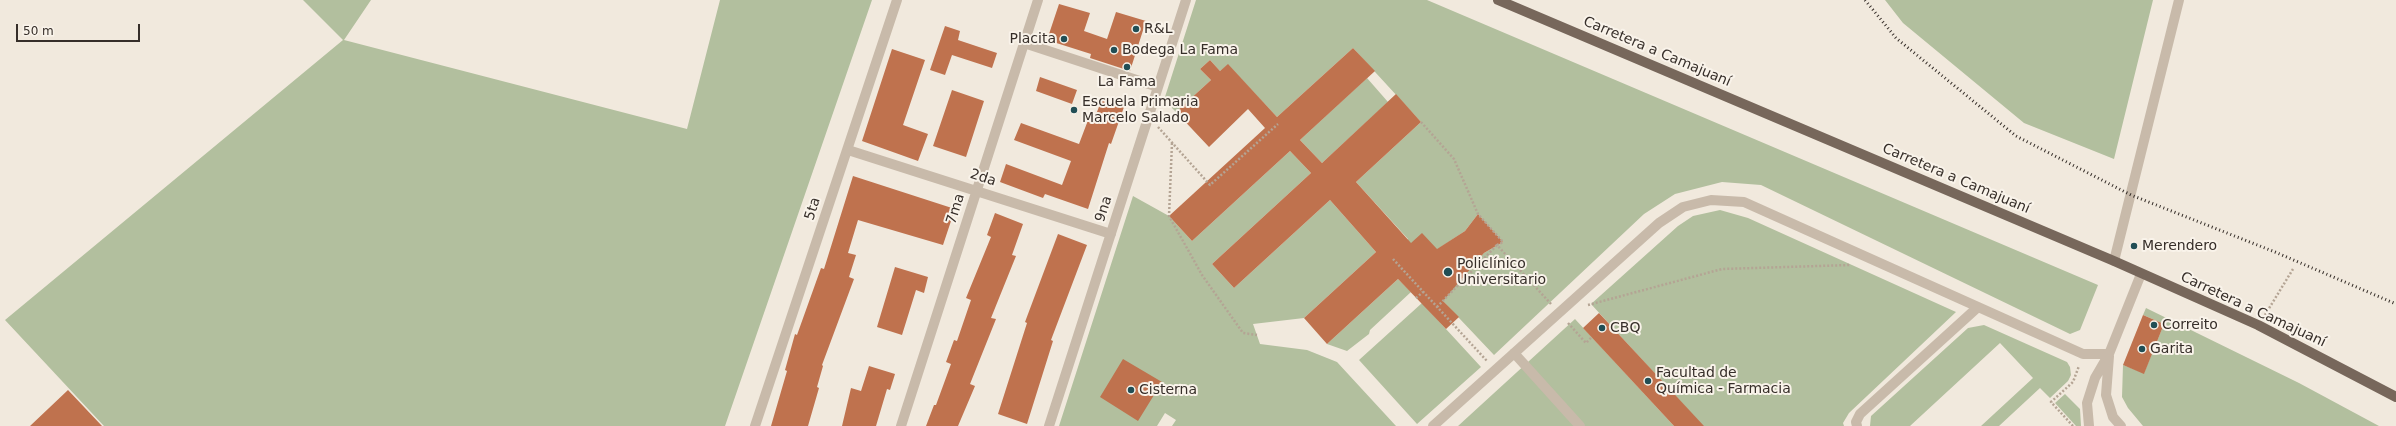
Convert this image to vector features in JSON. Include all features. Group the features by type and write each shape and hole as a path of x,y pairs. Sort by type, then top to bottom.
{"main road":[{"name":"Carretera a Camajuaní","path":"1498,0 2114,261 2258,325 2396,397"}],"street":[{"name":"5ta","path":"755,426 898,0"},
{"name":"7ma","path":"901,426 1038,0"},
{"name":"9na","path":"1049,426 1186,0"},
{"path":"2114,261 2179,0"},
{"path":"1024,43 1158,87"},
{"name":"2da","path":"848,150 1111,234"},
{"path":"1433,426 1659,223 1683,207 1711,200 1744,202 2083,354 2109,354"},
{"path":"2089,426 2087,403 2095,378 2109,354 2141,274"},
{"path":"1857,426 1856,422 1860,414 1978,307"},
{"path":"1514,353 1580,426"},
{"path":"2109,354 2106,395 2113,417 2120,426"}],"path":[{"path":"1148,117 1210,184 1278,124"},
{"path":"1421,122 1454,159 1478,214 1503,242 1497,245 1437,307"},
{"path":"1172,143 1169,216 1202,275 1243,333 1257,335"},
{"path":"1497,245 1586,343 1592,337"},
{"path":"1393,259 1495,370"},
{"path":"1581,307 1722,269 1856,265"},
{"path":"2258,325 2293,269"},
{"path":"1416,298 1423,292"},
{"path":"2073,426 2051,402 2073,382 2083,354"}],"green space":[{"path":"303,0 371,0 344,40 687,129 720,0 872,0 725,426 104,426 5,320 343,40"},
{"path":"1196,0 1427,0 2098,285 2080,330 2070,334 1761,185 1722,182 1675,194 1644,214 1494,355 1442,300 1484,253 1503,242 1478,214 1465,231 1418,262 1402,245 1408,239 1356,182 1421,122 1353,48 1277,117 1228,65 1220,71 1210,60 1200,69 1211,80 1176,112 1164,100"},
{"path":"1885,0 2153,0 2114,159 2024,123 1903,23"},
{"path":"1367,78 1388,102 1322,163 1300,140"},
{"path":"1290,151 1311,173 1212,264 1234,288 1330,200 1376,252 1304,318 1253,324 1260,344 1307,350 1337,362 1396,426 1172,426 1176,420 1165,413 1157,426 1059,426 1133,196 1169,216 1192,241"},
{"path":"1720,210 1748,218 1956,312 1849,413 1843,423 1844,426 1703,426 1591,304 1678,226 1693,216"},
{"path":"1398,279 1411,292 1370,330 1369,334 1347,351 1327,344"},
{"path":"1422,303 1481,367 1417,424 1359,360"},
{"path":"2146,308 2299,383 2379,426 2143,426 2128,408 2122,397 2123,365 2144,373 2164,324 2143,315"},
{"path":"1575,319 1674,426 1458,426"},
{"path":"1984,325 2067,362 2070,367 2071,375 2068,381 2050,398 2040,388 1999,426 1981,426 2033,378 2000,343 1910,426 1870,426 1871,416 1968,328"},
{"path":"2065,394 2080,409 2081,426 2076,426 2055,403"}],"building":[{"path":"1059,4 1090,13 1084,31 1107,39 1116,12 1146,21 1130,71 1090,58 1091,54 1047,40"},
{"path":"945,26 960,31 958,40 997,53 992,68 952,55 945,75 930,70"},
{"path":"1353,48 1375,71 1300,140 1322,163 1396,94 1421,122 1356,182 1411,243 1422,233 1437,249 1465,231 1478,214 1503,242 1484,253 1443,301 1459,317 1446,329 1398,279 1327,344 1304,318 1376,252 1330,200 1234,288 1212,264 1311,173 1290,151 1192,241 1169,216 1265,128 1248,109 1209,147 1176,112 1211,80 1200,69 1210,60 1220,71 1228,64 1277,117"},
{"path":"892,49 925,60 903,125 928,134 918,161 862,141"},
{"path":"1040,77 1077,90 1072,104 1036,91"},
{"path":"952,90 984,101 966,157 933,146"},
{"path":"1102,99 1124,107 1111,144 1109,143 1088,209 1045,194 1043,198 1000,182 1006,164 1062,185 1071,161 1014,140 1021,123 1079,144 1090,115 1095,117"},
{"path":"853,176 955,209 943,245 858,220 848,253 856,255 849,277 854,279 822,365 817,387 819,388 808,426 771,426 787,371 785,370 795,334 797,335 821,268 824,269"},
{"path":"995,213 1023,224 1012,255 1016,256 991,318 996,319 970,384 975,386 958,426 926,426 934,405 936,405 951,364 946,362 954,340 957,341 971,300 966,298 991,237 987,235"},
{"path":"1058,234 1087,245 1051,340 1053,341 1027,424 998,414 1027,323 1025,322"},
{"path":"895,267 928,277 924,293 916,290 902,335 877,327"},
{"name":"Facultad de Química - Farmacia","path":"1599,313 1704,426 1674,426 1583,328"},
{"path":"2143,315 2164,324 2144,374 2123,365"},
{"name":"Cisterna","path":"1123,359 1162,382 1138,421 1100,397"},
{"path":"869,366 895,374 890,390 887,389 876,426 842,426 851,388 861,391"},
{"path":"68,390 102,426 30,426"}],"railway":[{"path":"1865,0 1896,38 2016,136 2131,195 2275,252 2396,304"}],"place":[{"name":"R&L","path":"1136,29"},
{"name":"Placita","path":"1064,39"},
{"name":"Bodega La Fama","path":"1114,50"},
{"name":"La Fama","path":"1127,67"},
{"name":"Escuela Primaria Marcelo Salado","path":"1074,110"},
{"name":"Merendero","path":"2134,246"},
{"name":"Policlínico Universitario","path":"1448,272"},
{"name":"Correito","path":"2154,325"},
{"name":"CBQ","path":"1602,328"},
{"name":"Garita","path":"2142,349"},
{"name":"Facultad de Química - Farmacia","path":"1648,381"},
{"name":"Cisterna","path":"1131,390"}]}
